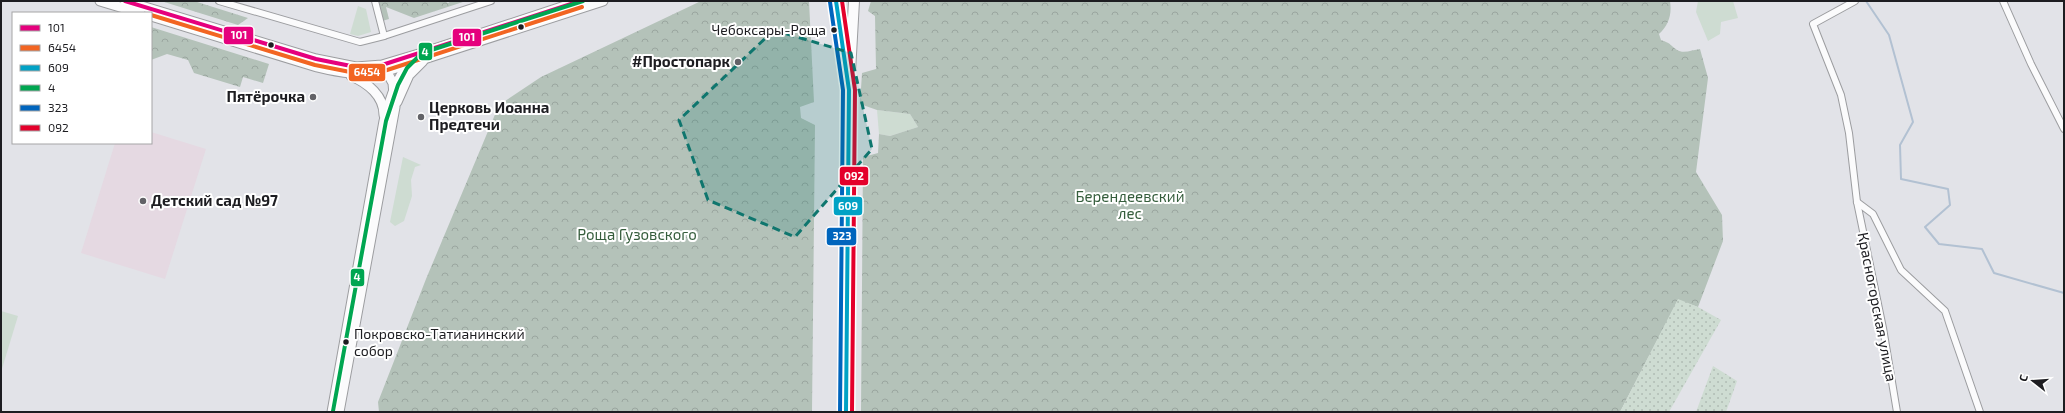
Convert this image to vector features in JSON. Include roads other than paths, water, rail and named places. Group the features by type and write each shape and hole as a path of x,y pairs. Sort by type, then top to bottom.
{"main road":[{"path":"100,1 122,3 151,12"},
{"path":"152,16 286,54 356,67 384,68 410,63 424,56 580,1"},
{"path":"344,73 372,74 384,68 603,1"},
{"path":"836,1 849,90"},
{"path":"846,412 849,90 854,1"},
{"path":"122,3 138,12"},
{"path":"152,12 344,73 365,83 378,96 383,107 385,137"},
{"path":"332,412 343,368 385,137 395,107 409,75 424,56"},
{"path":"384,121 399,77 410,63"},
{"path":"384,68 394,89 395,107"},
{"path":"339,412 343,368"}],"street":[{"path":"219,1 354,41 368,41 491,1"},
{"path":"375,1 384,36"},
{"path":"2003,1 2031,64 2064,129"},
{"name":"Красногорская улица","path":"1854,2 1813,24 1841,96 1849,133 1857,202 1883,328 1897,412"},
{"name":"Красногорская улица","path":"1857,202 1873,214 1902,270 1944,311 1950,321 1980,412"}],"waterway":[{"path":"1866,1 1889,35 1913,122 1900,145 1901,179 1948,189 1950,205 1925,227 1939,244 1982,249 1994,273 2064,293"}],"place":[{"name":"Чебоксары-Роща","path":"834,30"},
{"name":"#Простопарк","path":"738,62"},
{"name":"Пятёрочка","path":"313,97"},
{"name":"Церковь Иоанна Предтечи","path":"421,117"},
{"name":"Детский сад №97","path":"143,201"},
{"name":"Покровско-Татианинский собор","path":"346,342"}],"park label":[{"name":"Берендеевский лес","path":"1130,206"},
{"name":"Роща Гузовского","path":"637,235"}]}
